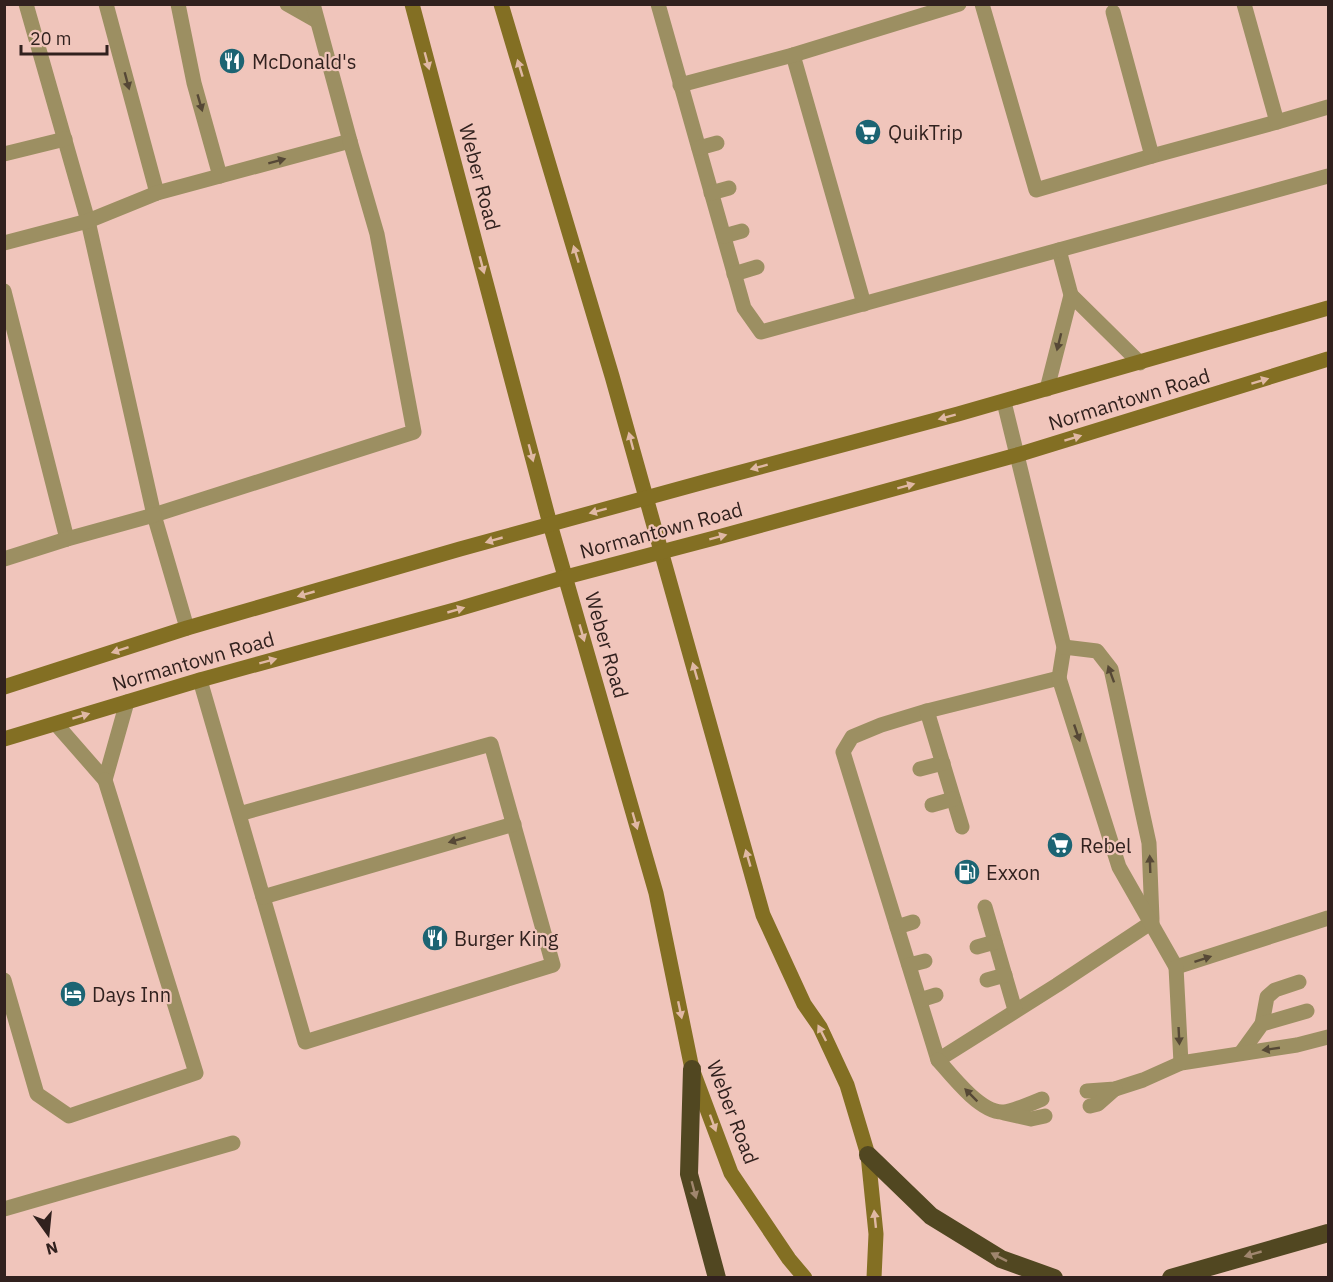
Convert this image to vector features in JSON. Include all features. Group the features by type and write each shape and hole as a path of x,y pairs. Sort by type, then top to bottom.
{"highway":[{"path":"692,1069 689,1174 717,1278"},
{"path":"868,1155 931,1216 1001,1259 1054,1278"},
{"path":"1171,1278 1329,1233"}],"street":[{"path":"26,4 88,221 154,514 187,628"},
{"path":"106,4 157,194"},
{"path":"178,4 194,83 220,176"},
{"path":"287,4 317,21"},
{"path":"4,559 414,432 377,234 313,4"},
{"name":"Weber Road","path":"412,4 550,524 656,894 692,1069 731,1173 789,1259 805,1278"},
{"path":"501,4 612,376 763,915 804,1004 820,1027 847,1084 868,1155 876,1234 874,1278"},
{"path":"658,4 744,308 761,332 1329,176"},
{"path":"680,85 793,55 959,4"},
{"path":"982,4 1036,190 1329,107"},
{"path":"1244,4 1277,122"},
{"path":"1113,12 1152,156"},
{"path":"793,55 804,118 839,244 864,304"},
{"path":"4,154 65,139"},
{"path":"4,243 88,221 157,194 350,141"},
{"path":"699,148 717,143"},
{"path":"711,193 729,188"},
{"path":"723,236 742,231"},
{"path":"1047,389 1071,295 1059,250"},
{"path":"734,274 757,267"},
{"path":"4,291 67,539"},
{"path":"1071,295 1140,363"},
{"name":"Normantown Road","path":"4,687 187,628 550,524 1004,402 1329,308"},
{"name":"Normantown Road","path":"4,739 200,680 566,577 1017,455 1329,359"},
{"path":"1004,402 1064,647 1059,678 1119,867 1176,968 1181,1063"},
{"path":"1064,647 1097,651 1111,669 1149,843 1152,922"},
{"path":"1045,1116 1031,1119 982,1106 938,1060 865,824 862,788 843,752 852,737 881,725 1059,678"},
{"path":"200,680 305,1042 553,965 491,744 239,814"},
{"path":"105,780 127,702"},
{"path":"927,711 962,827"},
{"path":"4,980 37,1094 69,1116 196,1073 105,780 56,724"},
{"path":"920,769 943,763"},
{"path":"932,805 953,799"},
{"path":"865,824 880,820"},
{"path":"263,897 514,824"},
{"path":"877,863 893,859"},
{"path":"888,898 904,893"},
{"path":"985,907 1015,1010"},
{"path":"1176,968 1329,918"},
{"path":"897,927 913,922"},
{"path":"938,1060 1152,922"},
{"path":"977,947 995,942"},
{"path":"909,965 925,961"},
{"path":"987,980 1005,975"},
{"path":"1241,1053 1262,1024 1267,997 1275,990 1299,982"},
{"path":"920,1000 936,994"},
{"path":"1262,1024 1307,1011"},
{"path":"1088,1099 1143,1080 1181,1063 1298,1045 1329,1037"},
{"path":"1002,1113 1042,1099"},
{"path":"4,1209 233,1143"}],"place":[{"name":"McDonald's","path":"232,61"},
{"name":"QuikTrip","path":"868,132"},
{"name":"Rebel","path":"1060,845"},
{"name":"Exxon","path":"967,872"},
{"name":"Burger King","path":"435,938"},
{"name":"Days Inn","path":"73,994"}]}
